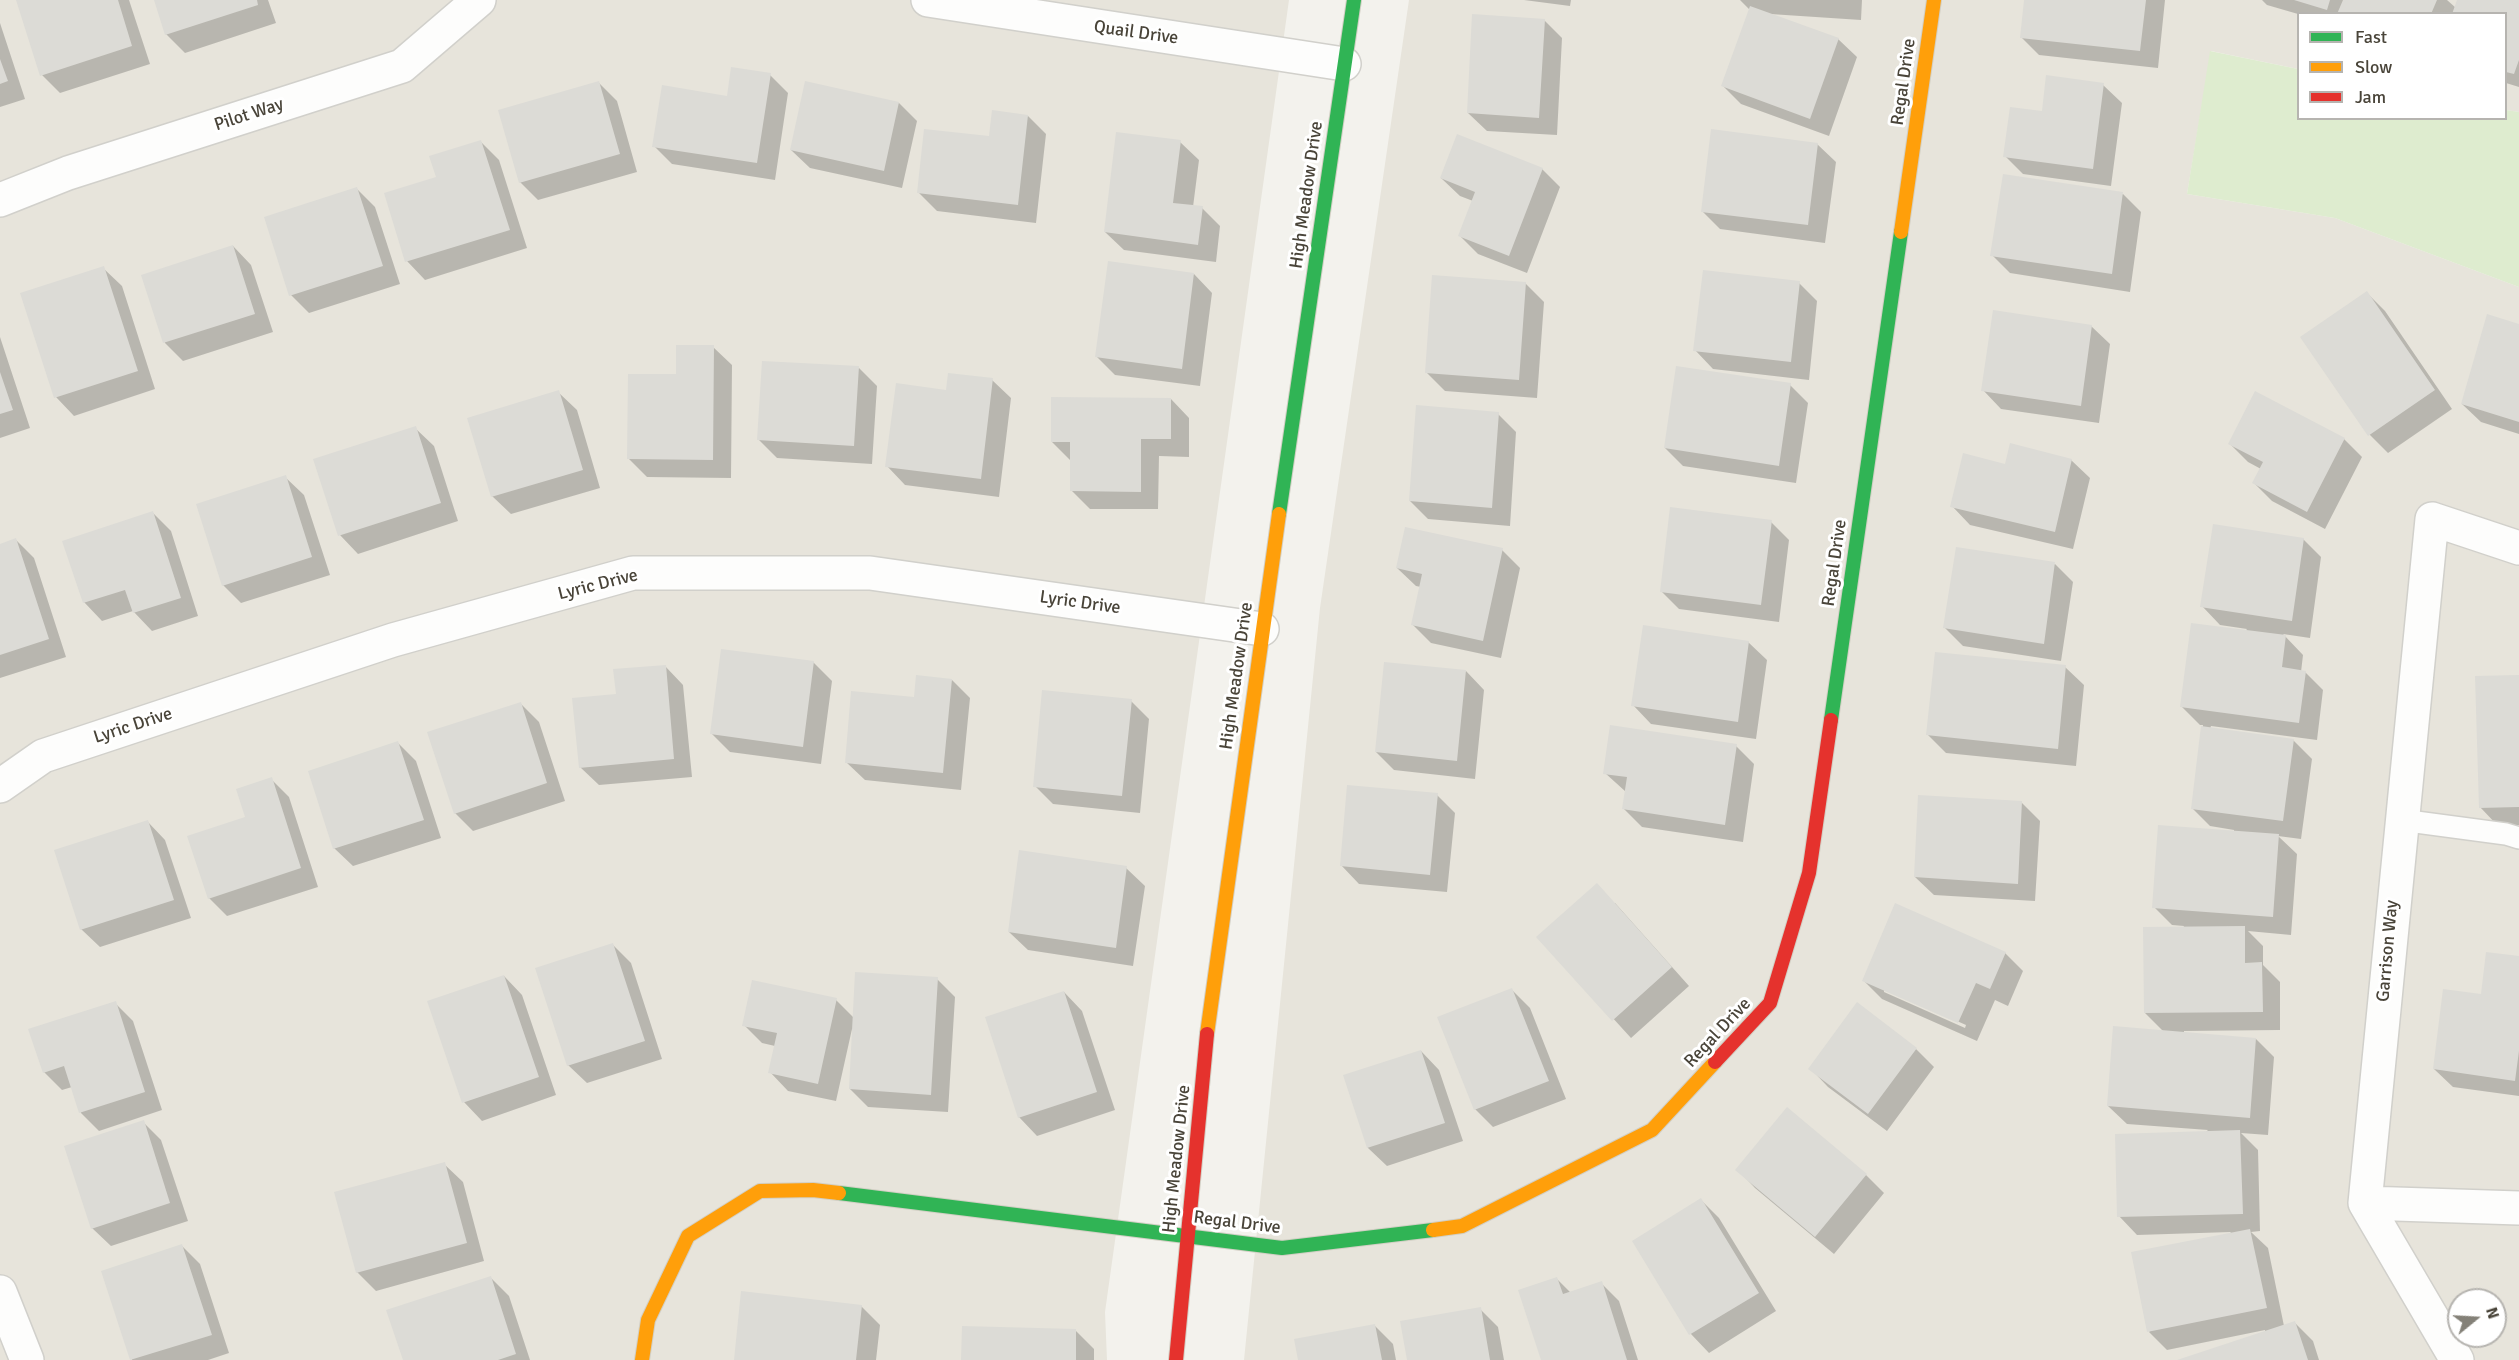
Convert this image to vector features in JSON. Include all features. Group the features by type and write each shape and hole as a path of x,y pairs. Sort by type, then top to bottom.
{"street":[{"name":"Pilot Way","path":"0,200 68,173 402,66 479,0"},
{"name":"Quail Drive","path":"927,0 1344,64"},
{"name":"High Meadow Drive","path":"1176,1360 1209,1023 1262,629 1354,0"},
{"name":"Regal Drive","path":"642,1360 648,1320 688,1236 760,1191 813,1190 1282,1248 1462,1226 1652,1130 1770,1003 1809,873 1934,0"},
{"name":"Garrison Way","path":"2365,1203 2432,519 2519,548"},
{"name":"Lyric Drive","path":"0,786 43,756 393,640 633,573 870,573 1262,629"},
{"path":"2365,1203 2519,1208"},
{"path":"2365,1203 2457,1360"},
{"path":"0,1292 27,1360"}],"lane":[{"path":"2401,820 2506,834 2519,838"}],"shaded area":[{"path":"0,0 1289,0 1105,1312 1107,1360 0,1360"},
{"path":"1409,0 2519,0 2519,112 2507,110 2507,12 2297,12 2297,69 2211,51 2187,194 2335,218 2519,287 2519,1360 1244,1360 1320,608"}],"green space":[{"path":"2210,51 2297,69 2297,120 2507,120 2507,110 2519,112 2519,287 2335,218 2187,194"}],"building":[{"path":"16,0 118,0 132,46 40,76"},
{"path":"154,0 257,0 258,5 165,35"},
{"path":"2024,0 2146,0 2140,51 2020,38"},
{"path":"2294,0 2330,0 2327,10"},
{"path":"2343,0 2437,0 2432,12 2338,12"},
{"path":"2457,0 2519,0 2519,60 2514,74 2507,72 2507,12 2453,12"},
{"path":"1750,6 1839,38 1810,119 1721,86"},
{"path":"1472,14 1545,19 1539,118 1467,113"},
{"path":"0,59 8,81 0,84"},
{"path":"731,67 771,73 757,163 652,147 662,85 727,96"},
{"path":"2046,75 2104,83 2093,169 2003,157 2010,107 2042,111"},
{"path":"599,81 620,154 519,183 498,110"},
{"path":"805,81 899,102 884,171 790,150"},
{"path":"992,110 1028,115 1018,205 917,193 924,129 989,136"},
{"path":"1711,129 1818,143 1808,225 1701,212"},
{"path":"1116,132 1181,140 1173,203 1203,206 1198,245 1104,232"},
{"path":"1457,134 1543,168 1509,256 1458,236 1475,192 1440,178"},
{"path":"481,140 510,230 405,262 384,193 436,177 429,156"},
{"path":"2003,174 2123,192 2112,274 1990,256"},
{"path":"357,187 383,266 289,296 264,217"},
{"path":"233,245 255,314 163,343 141,275"},
{"path":"1108,261 1194,273 1182,369 1095,357"},
{"path":"104,266 138,371 54,398 20,293"},
{"path":"1703,270 1800,281 1791,362 1693,351"},
{"path":"1432,275 1526,282 1519,380 1425,373"},
{"path":"2367,291 2435,390 2368,436 2300,337"},
{"path":"1993,310 2092,325 2081,406 1981,391"},
{"path":"2487,314 2519,324 2519,422 2461,404"},
{"path":"676,345 714,345 713,460 627,459 628,374 676,374"},
{"path":"762,361 859,366 854,446 757,440"},
{"path":"1676,366 1791,383 1779,466 1664,448"},
{"path":"0,372 13,410 0,414"},
{"path":"948,373 993,378 981,479 885,467 896,383 946,390"},
{"path":"559,390 583,470 491,497 467,418"},
{"path":"2255,391 2345,438 2307,512 2252,483 2263,462 2228,444"},
{"path":"1051,397 1171,398 1171,439 1141,439 1141,492 1070,491 1070,442 1051,442"},
{"path":"1416,405 1499,412 1492,508 1409,501"},
{"path":"416,426 441,503 338,536 313,459"},
{"path":"2010,443 2072,459 2055,532 1950,507 1963,453 2005,464"},
{"path":"286,475 312,557 222,586 196,504"},
{"path":"1670,507 1772,520 1761,605 1660,592"},
{"path":"153,511 181,598 133,613 125,590 83,603 62,541"},
{"path":"2213,524 2304,538 2292,621 2200,607"},
{"path":"1405,527 1503,548 1483,641 1411,625 1422,574 1396,568"},
{"path":"16,538 49,639 0,655 0,544"},
{"path":"1956,547 2055,562 2044,644 1943,628"},
{"path":"2191,623 2286,635 2282,667 2306,671 2299,723 2180,707"},
{"path":"1643,625 1749,641 1738,722 1631,706"},
{"path":"721,649 814,661 803,747 710,734"},
{"path":"1935,652 2066,665 2058,749 1926,735"},
{"path":"1384,662 1466,670 1457,761 1375,752"},
{"path":"666,665 674,759 579,768 572,698 616,694 613,669"},
{"path":"916,675 952,679 943,773 845,763 851,691 914,697"},
{"path":"2519,675 2519,807 2479,808 2475,676"},
{"path":"1042,690 1132,699 1122,796 1033,787"},
{"path":"521,702 547,783 454,814 427,732"},
{"path":"1610,725 1737,744 1725,825 1622,809 1627,777 1603,774"},
{"path":"2201,726 2294,739 2283,821 2191,809"},
{"path":"398,741 424,820 333,849 308,771"},
{"path":"272,777 301,868 208,899 187,836 245,817 236,789"},
{"path":"1347,785 1438,793 1430,875 1340,866"},
{"path":"1918,795 2022,801 2018,884 1914,877"},
{"path":"148,820 174,900 80,930 54,850"},
{"path":"2158,825 2279,834 2273,917 2152,908"},
{"path":"1019,850 1127,866 1116,948 1008,932"},
{"path":"1597,883 1672,967 1612,1021 1536,937"},
{"path":"1895,903 2006,952 1990,989 1976,983 1958,1023 1862,981"},
{"path":"2245,926 2245,963 2262,962 2263,1012 2144,1013 2143,927"},
{"path":"613,943 645,1041 567,1066 535,968"},
{"path":"2486,952 2519,956 2519,1051 2515,1081 2433,1069 2443,989 2481,994"},
{"path":"855,972 938,977 931,1095 849,1089"},
{"path":"504,975 539,1077 462,1103 427,1001"},
{"path":"752,980 837,998 818,1084 768,1073 777,1033 742,1026"},
{"path":"1512,988 1549,1081 1474,1110 1437,1017"},
{"path":"1064,991 1097,1092 1018,1118 985,1017"},
{"path":"116,1001 145,1092 79,1113 64,1066 43,1073 28,1029"},
{"path":"1857,1002 1917,1048 1868,1114 1808,1069"},
{"path":"2113,1026 2256,1038 2250,1118 2107,1106"},
{"path":"1421,1050 1445,1123 1367,1148 1343,1075"},
{"path":"1787,1107 1867,1174 1815,1237 1735,1170"},
{"path":"144,1120 170,1203 91,1229 64,1146"},
{"path":"2240,1130 2243,1214 2117,1217 2115,1134"},
{"path":"445,1162 467,1243 356,1273 334,1192"},
{"path":"1701,1198 1759,1293 1689,1335 1632,1241"},
{"path":"2250,1229 2267,1308 2147,1332 2131,1252"},
{"path":"182,1244 212,1335 130,1360 101,1271"},
{"path":"491,1276 516,1354 498,1360 403,1360 386,1310"},
{"path":"1557,1277 1563,1294 1602,1281 1627,1360 1541,1360 1518,1290"},
{"path":"741,1291 862,1305 856,1360 734,1360"},
{"path":"1481,1307 1490,1360 1407,1360 1400,1321"},
{"path":"2295,1321 2308,1360 2177,1360"},
{"path":"1375,1324 1382,1360 1298,1360 1294,1339"},
{"path":"962,1326 1076,1329 1076,1360 961,1360"}],"traffic: fast":[{"path":"1279,514 1354,0"},
{"path":"1831,720 1901,232"},
{"path":"839,1193 1282,1248 1433,1230"}],"traffic: slow":[{"path":"1901,232 1934,0"},
{"path":"1207,1034 1279,514"},
{"path":"1433,1230 1462,1226 1652,1130 1715,1062"},
{"path":"642,1360 648,1320 688,1236 760,1191 813,1190 839,1193"}],"traffic: jam":[{"path":"1715,1062 1770,1003 1809,873 1831,720"},
{"path":"1176,1360 1207,1034"}]}
